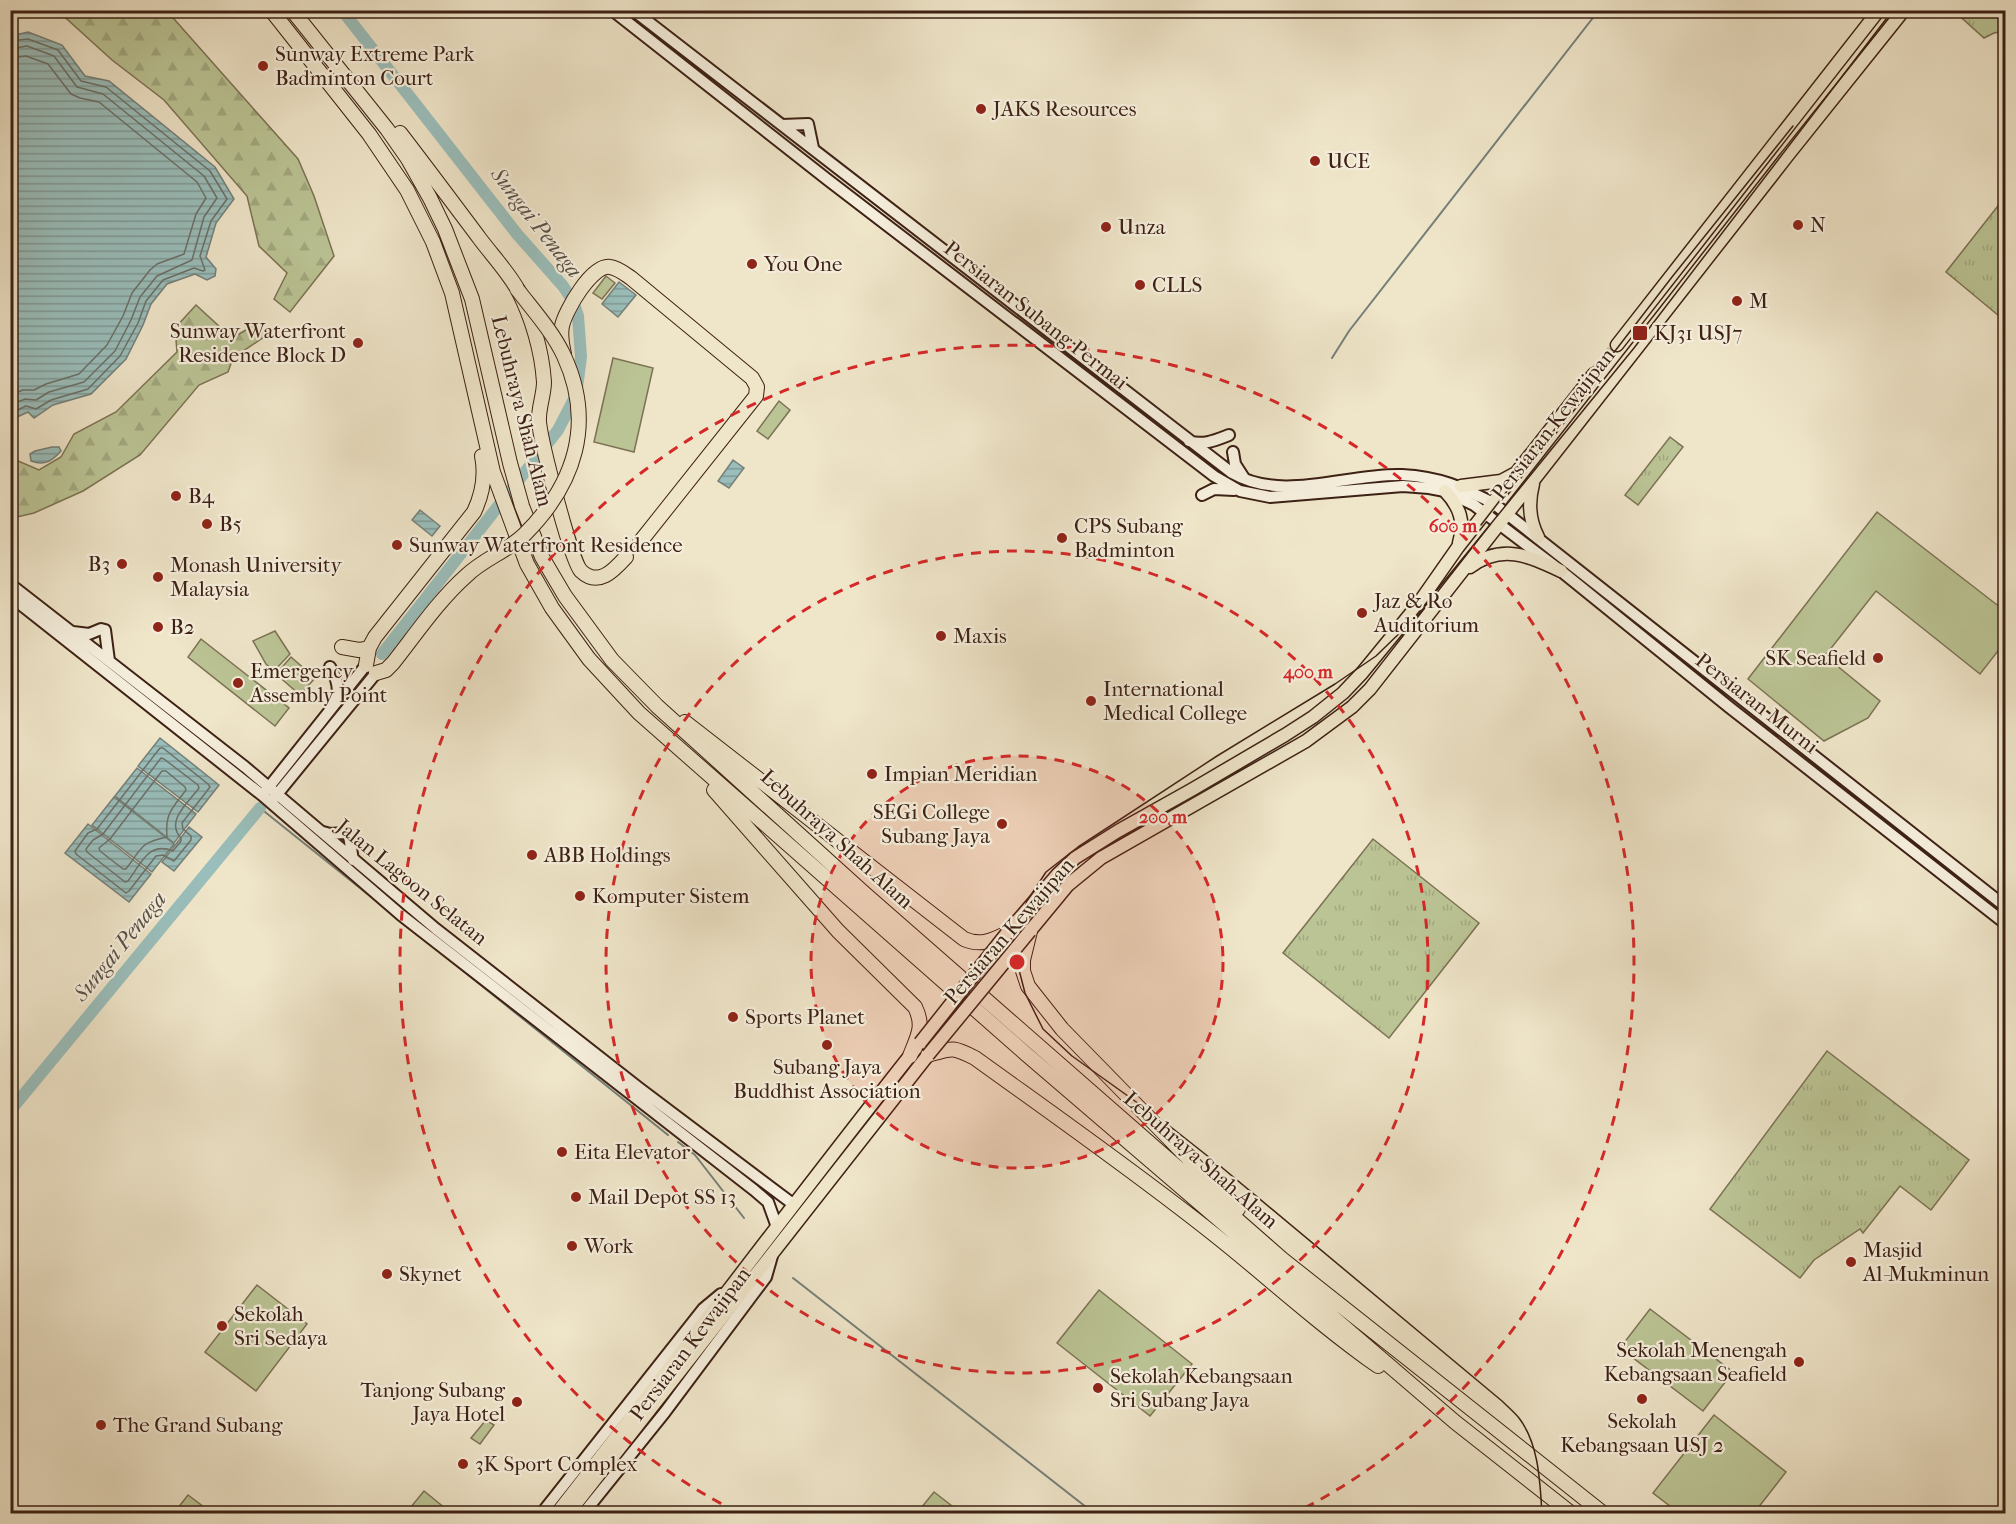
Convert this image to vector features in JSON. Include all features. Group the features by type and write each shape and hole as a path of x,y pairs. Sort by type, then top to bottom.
{"highway":[{"name":"Lebuhraya Shah Alam","path":"272,10 369,134 407,190 433,242 452,293 465,353 470,397 488,467 527,564 552,608 589,659 639,713 1026,1054 1455,1422 1572,1514"},
{"name":"Lebuhraya Shah Alam","path":"292,10 387,129 408,159 445,229 472,299 522,506 542,557 565,596 612,660 657,706 865,894 1282,1259 1604,1514"},
{"path":"306,29 385,114 551,334 564,356 574,383 579,426 572,464 558,496 523,536 468,573 452,588 386,670 371,669 369,648 375,637 474,512 488,467"},
{"path":"564,356 561,337 567,312 585,283 603,267 611,267 632,278 752,378 757,387 756,396 640,542"},
{"path":"517,289 537,338 544,382 539,421 546,460 568,540 579,570 597,578 604,577 613,572 626,556"},
{"path":"342,646 359,650 369,648"},
{"path":"657,706 692,726 964,939 973,943 984,943 1007,933"},
{"path":"639,713 725,802 838,931 915,1007 920,1016 921,1027 910,1056"},
{"path":"1030,931 1023,960 1023,971 1028,986 1062,1029 1249,1220 1282,1259"},
{"path":"928,1055 950,1048 958,1049 975,1058 1139,1176 1212,1233 1335,1336 1455,1422"}],"main road":[{"name":"Persiaran Subang Permai","path":"612,10 1209,472 1240,491 1270,497 1403,486 1445,491 1490,507"},
{"name":"Persiaran Subang Permai","path":"633,10 798,136 1186,440 1247,481 1280,487 1401,475 1434,478 1461,486 1490,507"},
{"name":"Persiaran Kewajipan","path":"1617,345 1879,10"},
{"name":"Persiaran Kewajipan","path":"584,1514 665,1412 766,1276 774,1252 928,1055 1068,885 1101,858 1306,741 1352,707 1370,689 1904,10"},
{"path":"782,125 808,124 813,149"},
{"path":"780,142 798,136 802,158"},
{"name":"Persiaran Kewajipan","path":"541,1514 703,1309 734,1283 793,1204 1007,933 1058,874 1075,858 1118,831 1285,735 1333,703 1362,674 1409,615 1458,547 1594,374"},
{"path":"1186,440 1200,443 1229,435"},
{"path":"1233,452 1235,464 1247,481"},
{"path":"1461,486 1501,481 1519,470"},
{"path":"1534,480 1530,509 1533,528 1538,537"},
{"path":"1202,495 1214,489 1226,488 1240,491"},
{"path":"1445,491 1460,512 1462,527 1458,547"},
{"name":"Persiaran Murni","path":"1490,507 1561,571 1729,707 2006,924"},
{"name":"Persiaran Murni","path":"1504,518 1538,537 2006,907"},
{"path":"1462,573 1484,558 1502,553 1523,555 1561,571"},
{"path":"10,584 258,778 266,780 275,792"},
{"name":"Jalan Lagoon Selatan","path":"10,596 275,792 429,923 639,1088 793,1204"},
{"path":"73,632 89,634 101,629 105,630 109,661"},
{"path":"275,792 338,696 336,676 330,667"},
{"path":"330,711 371,669"},
{"path":"275,792 371,669"},
{"path":"1716,678 1732,697 1732,704 1729,707"},
{"name":"Jalan Lagoon Selatan","path":"275,792 401,915 768,1202 777,1227"},
{"path":"320,831 330,834 347,834 353,860"},
{"path":"556,1514 774,1252"},
{"path":"568,1514 734,1283"}],"green space":[{"path":"58,11 167,11 298,159 314,196 334,256 290,312 274,299 287,273 259,246 247,196 164,100 112,60"},
{"path":"1954,11 2005,11 2005,31 1984,38"},
{"path":"2005,197 2005,321 1946,272"},
{"path":"606,276 615,283 602,299 593,293"},
{"path":"196,305 232,338 253,326 267,335 233,358 228,372 199,385 140,455 83,491 34,513 17,517 11,514 11,458 39,470 61,457 74,434 116,412 177,352 175,328"},
{"path":"613,358 653,368 634,452 594,442"},
{"path":"779,401 790,410 768,439 757,431"},
{"path":"1670,437 1683,447 1638,505 1625,495"},
{"path":"1877,512 2005,611 2005,642 1980,674 1876,591 1825,656 1880,701 1868,718 1824,741 1748,679"},
{"path":"275,631 290,654 274,671 266,664 253,641"},
{"name":"Emergency Assembly Point","path":"201,639 289,708 275,726 188,657"},
{"path":"291,657 315,678 300,695 276,674"},
{"path":"1373,839 1479,923 1389,1038 1283,953"},
{"path":"1827,1051 1969,1160 1931,1210 1900,1186 1863,1233 1860,1229 1814,1260 1800,1278 1710,1209"},
{"path":"257,1285 307,1324 256,1391 205,1352"},
{"path":"1099,1290 1192,1364 1150,1416 1057,1343"},
{"path":"1650,1309 1733,1372 1703,1411 1620,1348"},
{"path":"1714,1415 1786,1472 1754,1513 1679,1513 1653,1493"},
{"path":"486,1420 494,1425 480,1444 471,1438"},
{"path":"424,1491 451,1513 406,1513"},
{"path":"934,1492 961,1513 917,1513"},
{"path":"188,1495 212,1513 174,1513"}],"water":[{"path":"28,32 62,45 85,76 109,81 215,167 234,199 216,223 206,257 216,269 215,276 207,280 195,274 167,284 151,304 126,359 91,394 53,405 34,418 28,412 15,418 14,423 11,424 10,36"},
{"path":"619,282 636,295 618,317 602,304"},
{"path":"59,447 61,451 51,460 44,463 31,461 30,454"},
{"path":"733,460 744,468 729,488 718,481"},
{"path":"420,510 440,526 432,536 412,520"},
{"path":"160,738 219,785 198,812 138,766"},
{"path":"137,768 196,814 174,843 115,796"},
{"path":"114,797 174,844 152,872 92,825"},
{"path":"88,824 151,874 129,902 65,853"},
{"path":"189,827 202,837 174,871 162,862"}],"waterway":[{"name":"Sungai Penaga","path":"342,10 517,234 563,286 573,301 578,316 581,357 576,395 558,430 382,654"},
{"path":"1332,358 1349,331 1599,10"},
{"path":"260,808 385,908"},
{"name":"Sungai Penaga","path":"10,1111 260,808"},
{"path":"432,946 668,1135"},
{"path":"678,1142 695,1155 744,1218"},
{"path":"793,1278 1095,1514"}],"tunnel":[{"path":"1594,374 1617,345"}],"tram line":[{"path":"1542,1514 1535,1451 1526,1428 1513,1411 1219,1165 1167,1124 1072,1056 1043,1029 1025,993 1017,962 1018,930 1027,901 1046,872 1078,847 1217,756 1335,684 1376,656 1410,623 1634,348 1893,10"},
{"path":"1481,525 1672,277 1793,126"}],"place":[{"name":"Sunway Extreme Park Badminton Court","path":"263,66"},
{"name":"JAKS Resources","path":"981,109"},
{"name":"UCE","path":"1315,161"},
{"name":"N","path":"1798,225"},
{"name":"Unza","path":"1106,227"},
{"name":"You One","path":"752,264"},
{"name":"CLLS","path":"1140,285"},
{"name":"M","path":"1737,301"},
{"name":"KJ31 USJ7","path":"1640,333"},
{"name":"Sunway Waterfront Residence Block D","path":"358,343"},
{"name":"B4","path":"176,496"},
{"name":"B5","path":"207,524"},
{"name":"CPS Subang Badminton","path":"1062,538"},
{"name":"Sunway Waterfront Residence","path":"397,545"},
{"name":"B3","path":"122,564"},
{"name":"Monash University Malaysia","path":"158,577"},
{"name":"Jaz & Ro Auditorium","path":"1362,613"},
{"name":"B2","path":"158,627"},
{"name":"Maxis","path":"941,636"},
{"name":"SK Seafield","path":"1878,658"},
{"name":"Emergency Assembly Point","path":"238,683"},
{"name":"International Medical College","path":"1091,701"},
{"name":"Impian Meridian","path":"872,774"},
{"name":"SEGi College Subang Jaya","path":"1002,824"},
{"name":"ABB Holdings","path":"532,855"},
{"name":"Komputer Sistem","path":"580,896"},
{"name":"Sports Planet","path":"733,1017"},
{"name":"Subang Jaya Buddhist Association","path":"827,1045"},
{"name":"Eita Elevator","path":"562,1152"},
{"name":"Mail Depot SS 13","path":"576,1197"},
{"name":"Work","path":"572,1246"},
{"name":"Masjid Al-Mukminun","path":"1851,1262"},
{"name":"Skynet","path":"387,1274"},
{"name":"Sekolah Sri Sedaya","path":"222,1326"},
{"name":"Sekolah Menengah Kebangsaan Seafield","path":"1799,1362"},
{"name":"Sekolah Kebangsaan Sri Subang Jaya","path":"1098,1388"},
{"name":"Sekolah Kebangsaan USJ 2","path":"1642,1399"},
{"name":"Tanjong Subang Jaya Hotel","path":"517,1402"},
{"name":"The Grand Subang","path":"101,1425"},
{"name":"3K Sport Complex","path":"463,1464"}]}
